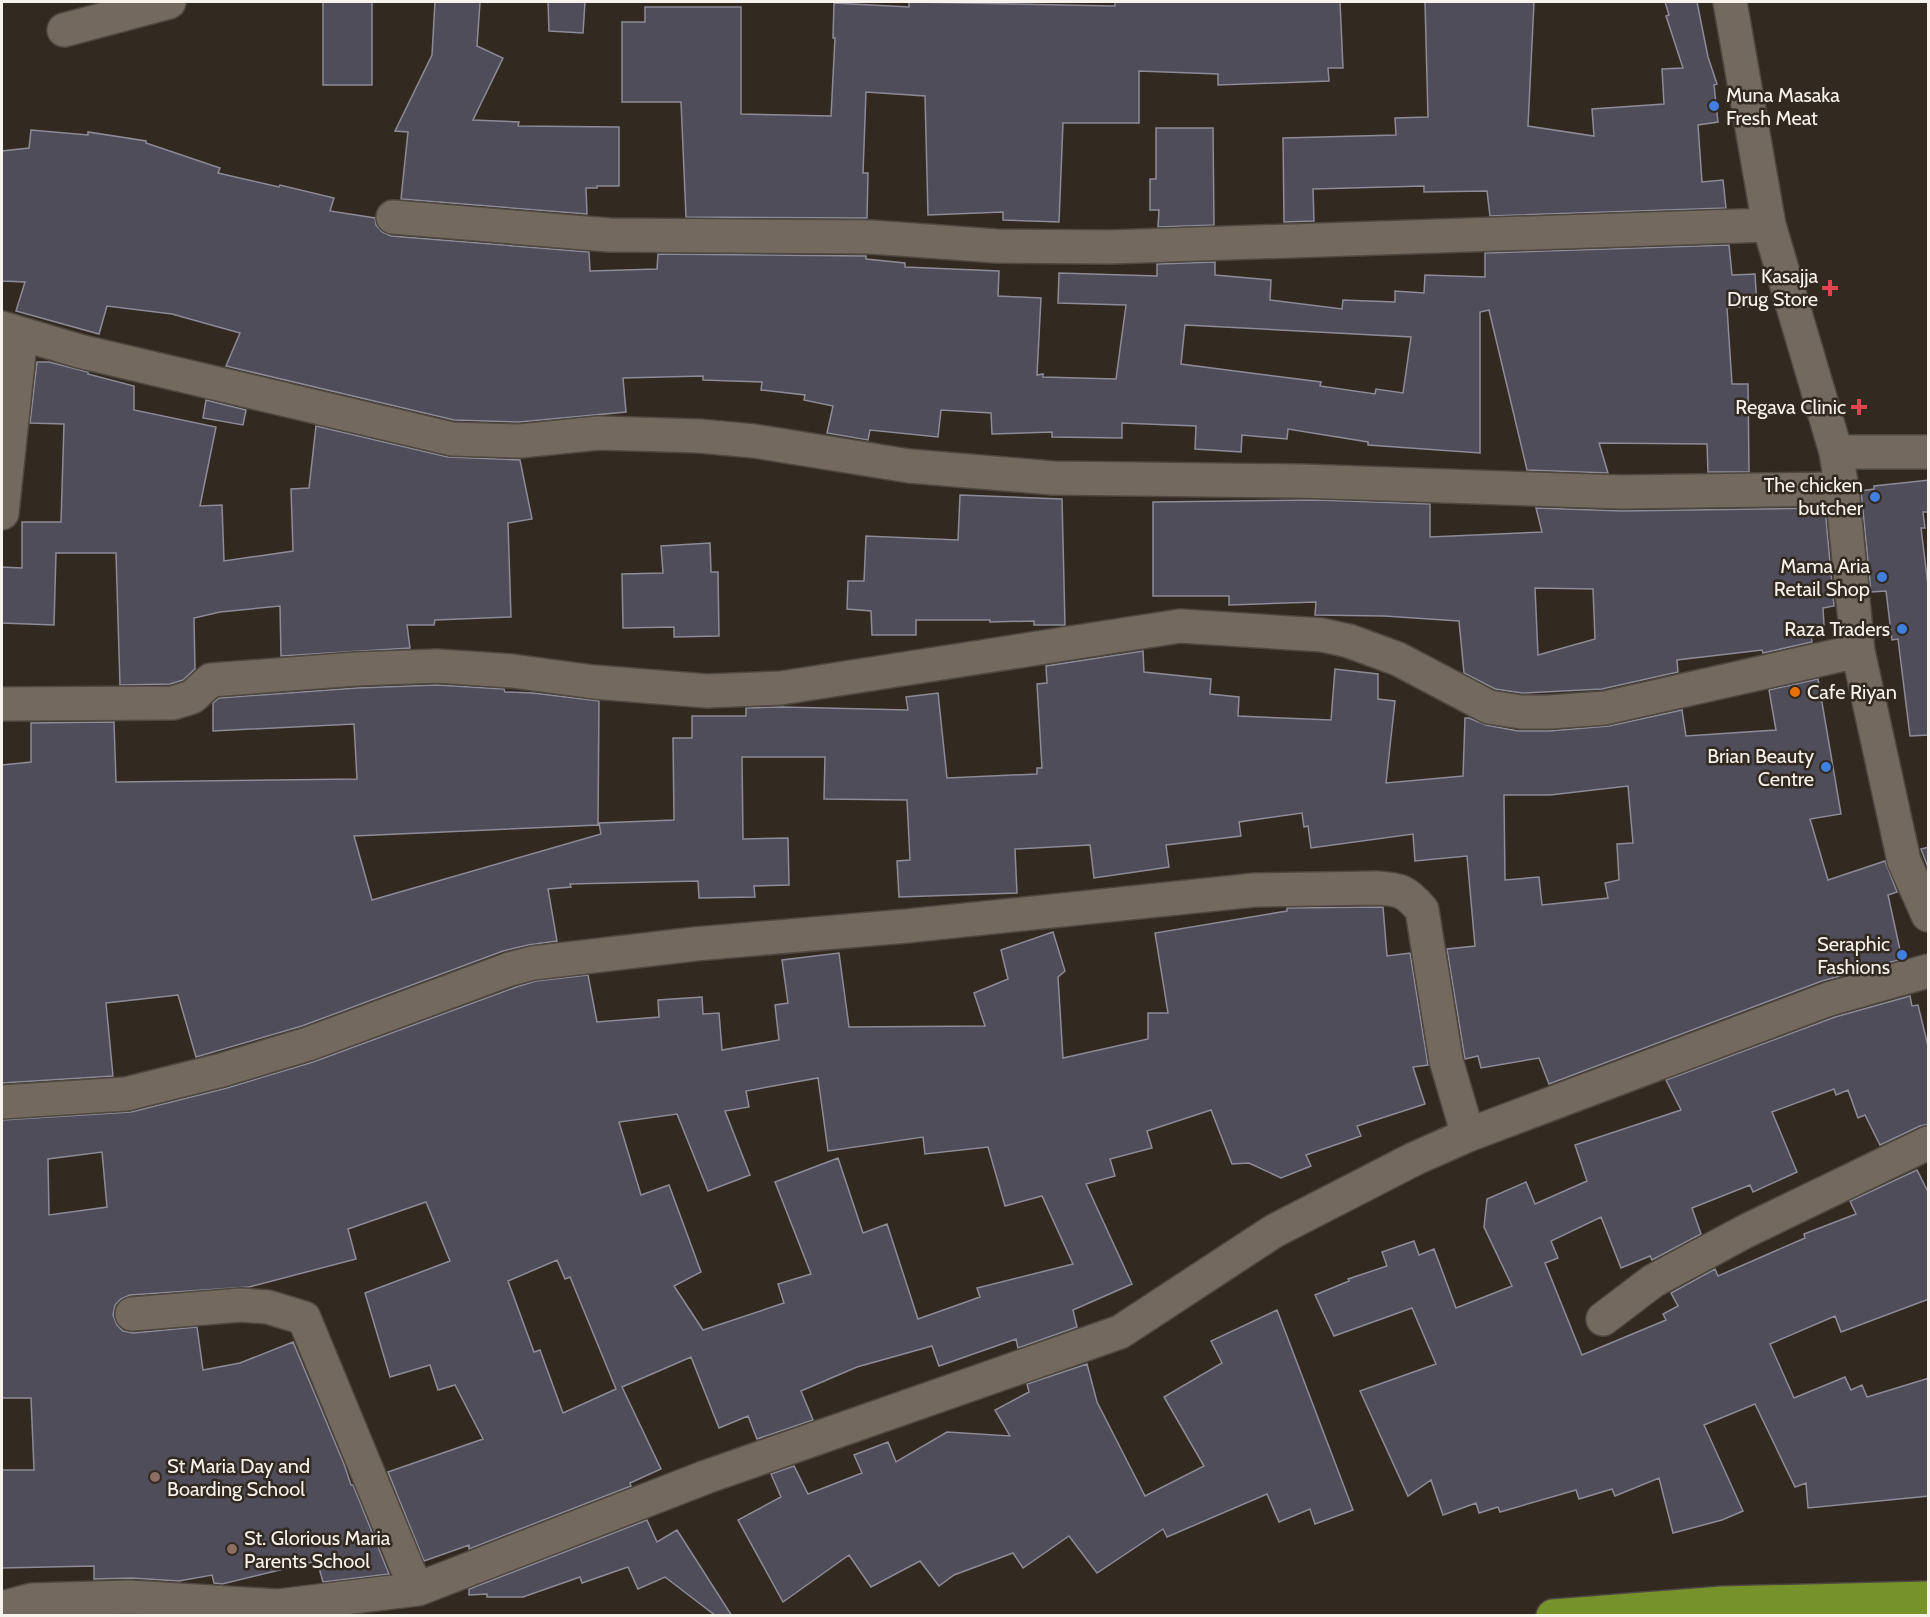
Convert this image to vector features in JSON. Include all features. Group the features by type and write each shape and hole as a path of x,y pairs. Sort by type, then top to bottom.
{"highway":[{"path":"1553,1616 1723,1603 1929,1598"}],"street":[{"path":"64,30 169,2"},
{"path":"1730,2 1769,225 1836,452 1842,489 1858,651 1904,861 1929,915"},
{"path":"393,217 609,235 871,237 996,246 1110,247 1769,225"},
{"path":"2,513 11,331 79,351 452,439 520,441 598,433 699,436 754,441 909,466 1053,478 1301,481 1622,492 1842,489"},
{"path":"1836,452 1929,452"},
{"path":"2,704 174,703 192,697 211,680 437,666 512,671 594,682 707,691 781,688 1180,626 1322,635 1349,641 1398,659 1489,706 1521,712 1550,712 1605,708 1858,651"},
{"path":"2,1102 126,1094 222,1070 308,1044 510,969 533,963 695,944 907,926 1255,890 1395,888 1412,898 1422,910 1446,1060 1468,1135"},
{"path":"2,1608 32,1600 130,1597 278,1606 418,1589 706,1477 1120,1332 1274,1231 1414,1159 1468,1135 1829,999 1929,971"},
{"path":"1603,1319 1653,1281 1746,1231 1929,1143"},
{"path":"132,1314 241,1305 268,1307 304,1318 408,1570 418,1589"}],"building":[{"path":"323,2 372,2 372,85 323,85"},
{"path":"435,2 480,2 477,46 503,58 473,120 519,122 518,126 619,127 619,186 586,188 587,214 401,199 408,132 395,131 432,55"},
{"path":"548,2 585,2 583,33 549,31"},
{"path":"909,2 1115,6 1115,2 1340,2 1343,68 1328,68 1329,81 1218,85 1218,74 1139,71 1139,123 1063,123 1059,222 1003,220 1003,212 928,215 925,96 866,92 863,173 868,173 867,218 686,217 681,102 622,102 622,22 645,22 645,7 741,7 741,114 831,116 835,38 833,38 834,3 909,7"},
{"path":"1425,2 1534,2 1528,126 1594,136 1592,109 1664,104 1662,69 1683,68 1666,16 1669,15 1665,2 1697,2 1708,57 1717,84 1714,85 1718,122 1698,125 1702,182 1723,180 1726,208 1490,216 1487,191 1424,192 1424,186 1313,189 1314,221 1284,222 1283,138 1396,135 1395,118 1428,117"},
{"path":"1156,128 1213,128 1214,225 1158,227 1159,210 1150,210 1150,179 1156,179"},
{"path":"31,130 88,135 88,132 146,141 146,143 220,168 218,173 334,198 330,211 375,218 376,225 382,232 391,236 589,252 590,271 657,269 658,254 866,256 866,259 905,263 905,267 999,271 998,296 1041,298 1037,375 1043,374 1043,377 1116,379 1126,305 1058,303 1059,273 1157,276 1157,264 1215,262 1215,275 1271,280 1270,300 1342,309 1343,300 1395,302 1395,291 1424,293 1425,275 1485,277 1485,253 1729,245 1732,275 1755,274 1757,306 1727,308 1732,384 1748,384 1749,472 1708,472 1707,444 1599,443 1608,473 1527,470 1489,310 1480,312 1480,453 1368,445 1368,442 1288,429 1287,439 1242,435 1241,452 1195,449 1196,426 1122,423 1122,438 1052,437 1052,432 992,434 991,413 941,410 938,437 870,430 868,440 827,433 833,406 804,400 805,395 761,390 762,382 703,380 703,376 623,378 626,412 519,422 454,420 226,366 240,333 172,314 107,306 99,334 16,311 25,282 2,281 2,151 29,148","holes":["1185,325 1411,337 1403,393 1376,389 1375,394 1320,386 1321,382 1181,364"]},
{"path":"37,362 49,362 134,386 134,410 216,427 200,506 222,505 224,561 293,551 291,489 309,488 316,426 448,457 520,460 532,519 508,523 511,617 435,620 434,625 407,625 410,648 281,656 280,606 220,612 194,618 195,669 183,680 170,684 120,685 116,553 56,553 54,625 2,623 2,567 22,568 22,522 61,522 64,424 30,423"},
{"path":"206,400 246,410 243,425 203,418"},
{"path":"1929,480 1929,512 1923,512 1925,528 1921,528 1929,593 1929,735 1910,736 1898,639 1892,640 1886,591 1871,592 1861,491 1874,489 1874,486"},
{"path":"960,495 1062,499 1065,625 1034,625 1034,621 916,620 916,635 872,635 871,611 847,609 848,581 864,581 866,536 958,540"},
{"path":"1317,500 1430,504 1430,537 1542,532 1536,508 1622,511 1825,508 1834,606 1823,608 1824,625 1810,627 1812,642 1763,653 1762,650 1677,660 1678,672 1602,689 1522,693 1495,689 1464,673 1459,621 1384,616 1315,615 1316,602 1229,605 1229,596 1153,596 1153,502","holes":["1535,588 1593,589 1595,639 1538,655"]},
{"path":"710,543 711,572 718,572 719,636 674,637 674,627 623,628 622,574 663,573 661,546"},
{"path":"1143,651 1144,672 1211,679 1210,694 1239,697 1238,716 1331,720 1335,669 1378,674 1378,699 1395,701 1386,783 1463,776 1465,718 1518,731 1549,731 1609,726 1682,710 1686,736 1776,730 1769,690 1818,679 1841,814 1810,819 1828,880 1885,861 1897,892 1888,895 1902,959 1822,981 1549,1084 1539,1058 1481,1068 1478,1056 1465,1059 1447,949 1475,946 1467,856 1415,861 1413,834 1311,848 1308,826 1304,827 1302,813 1239,822 1241,836 1166,845 1169,867 1094,878 1090,845 1015,849 1017,893 899,897 897,861 910,860 907,800 824,799 825,757 742,757 743,839 788,838 789,885 754,886 755,897 699,898 698,881 570,884 571,887 548,889 557,941 503,951 302,1026 196,1057 178,995 106,1003 113,1076 2,1083 2,765 31,762 31,723 114,722 116,782 357,779 354,724 213,731 213,703 219,698 437,685 504,689 505,692 599,701 598,825 354,836 372,900 601,834 599,823 674,820 673,738 692,738 692,716 746,716 746,708 908,710 906,697 938,693 947,778 1037,774 1037,768 1042,768 1037,684 1047,683 1046,666","holes":["1628,786 1633,843 1617,844 1619,880 1605,883 1608,898 1542,905 1539,877 1505,880 1504,795 1550,795"]},
{"path":"1929,847 1929,870 1921,849"},
{"path":"1383,907 1387,956 1410,953 1428,1065 1413,1067 1425,1104 1357,1126 1361,1136 1306,1155 1311,1166 1281,1178 1249,1163 1232,1164 1211,1110 1147,1131 1152,1148 1110,1159 1115,1176 1086,1184 1132,1284 1073,1310 1077,1327 1018,1348 1016,1339 939,1366 932,1346 857,1367 801,1391 813,1420 757,1439 748,1416 719,1428 691,1357 622,1387 661,1469 630,1483 631,1486 469,1549 469,1545 424,1561 388,1472 483,1439 455,1385 438,1390 430,1365 390,1377 365,1293 450,1261 426,1202 348,1229 356,1259 249,1287 130,1295 115,1305 113,1315 117,1325 123,1331 133,1333 197,1327 203,1370 240,1363 293,1342 389,1574 323,1582 317,1561 222,1584 214,1583 212,1575 179,1581 131,1578 94,1579 94,1566 2,1568 2,1470 34,1470 31,1398 2,1398 2,1120 131,1112 227,1088 313,1062 536,981 588,975 597,1022 659,1017 658,1000 702,997 703,1014 719,1013 722,1050 779,1040 775,1005 788,1003 782,960 839,953 849,1027 985,1026 974,993 1008,979 1001,950 1053,932 1065,971 1058,977 1063,1058 1148,1039 1148,1013 1168,1013 1155,933 1287,911 1287,908","holes":["818,1078 828,1151 923,1137 925,1154 988,1147 1005,1206 1042,1196 1073,1264 977,1288 980,1297 918,1319 887,1224 863,1233 838,1158 775,1182 811,1274 778,1284 784,1303 703,1330 674,1286 701,1272 669,1185 641,1195 619,1122 677,1114 708,1191 750,1175 725,1111 749,1107 746,1091","102,1152 107,1207 49,1215 48,1159","557,1260 565,1279 570,1277 616,1389 563,1413 540,1350 534,1352 508,1281"]},
{"path":"1910,996 1912,1006 1918,1005 1929,1050 1929,1124 1880,1145 1865,1115 1858,1118 1848,1090 1836,1095 1834,1089 1772,1112 1797,1172 1753,1192 1750,1185 1692,1208 1701,1234 1652,1260 1650,1256 1621,1268 1601,1217 1551,1241 1558,1258 1545,1263 1582,1355 1666,1320 1663,1314 1678,1306 1671,1293 1715,1269 1718,1276 1805,1238 1804,1234 1856,1214 1850,1201 1917,1170 1929,1194 1929,1299 1841,1332 1835,1316 1770,1344 1794,1398 1845,1377 1851,1390 1862,1385 1867,1397 1929,1378 1929,1496 1808,1508 1806,1483 1795,1487 1755,1404 1704,1425 1743,1511 1722,1520 1673,1533 1659,1478 1615,1496 1612,1489 1579,1499 1576,1490 1500,1512 1498,1507 1479,1513 1476,1503 1443,1515 1431,1480 1408,1496 1360,1391 1436,1364 1412,1308 1334,1336 1315,1295 1349,1281 1348,1279 1387,1266 1382,1252 1414,1241 1419,1255 1434,1249 1456,1308 1512,1286 1484,1227 1487,1199 1526,1182 1535,1204 1587,1181 1575,1145 1681,1110 1666,1080 1835,1017"},
{"path":"1277,1310 1353,1510 1315,1524 1310,1509 1279,1522 1267,1494 1167,1537 1163,1529 1097,1573 1069,1536 1023,1568 1013,1553 954,1575 939,1586 920,1561 871,1587 849,1555 783,1602 738,1520 781,1497 771,1474 794,1466 808,1494 862,1473 854,1455 888,1442 896,1462 947,1432 1010,1436 995,1410 1029,1392 1027,1384 1087,1364 1097,1402 1145,1496 1204,1466 1164,1397 1222,1363 1211,1341"},
{"path":"647,1520 657,1542 677,1530 732,1616 716,1616 665,1577 638,1589 628,1567 582,1583 580,1577 523,1597 469,1595 469,1589"}],"place":[{"name":"Muna Masaka Fresh Meat","path":"1714,106"},
{"name":"Kasajja Drug Store","path":"1830,288"},
{"name":"Regava Clinic","path":"1859,407"},
{"name":"The chicken butcher","path":"1875,497"},
{"name":"Mama Aria Retail Shop","path":"1882,577"},
{"name":"Raza Traders","path":"1902,629"},
{"name":"Cafe Riyan","path":"1795,692"},
{"name":"Brian Beauty Centre","path":"1826,767"},
{"name":"Seraphic Fashions","path":"1902,955"},
{"name":"St Maria Day and Boarding School","path":"155,1477"},
{"name":"St. Glorious Maria Parents School","path":"232,1549"}]}
